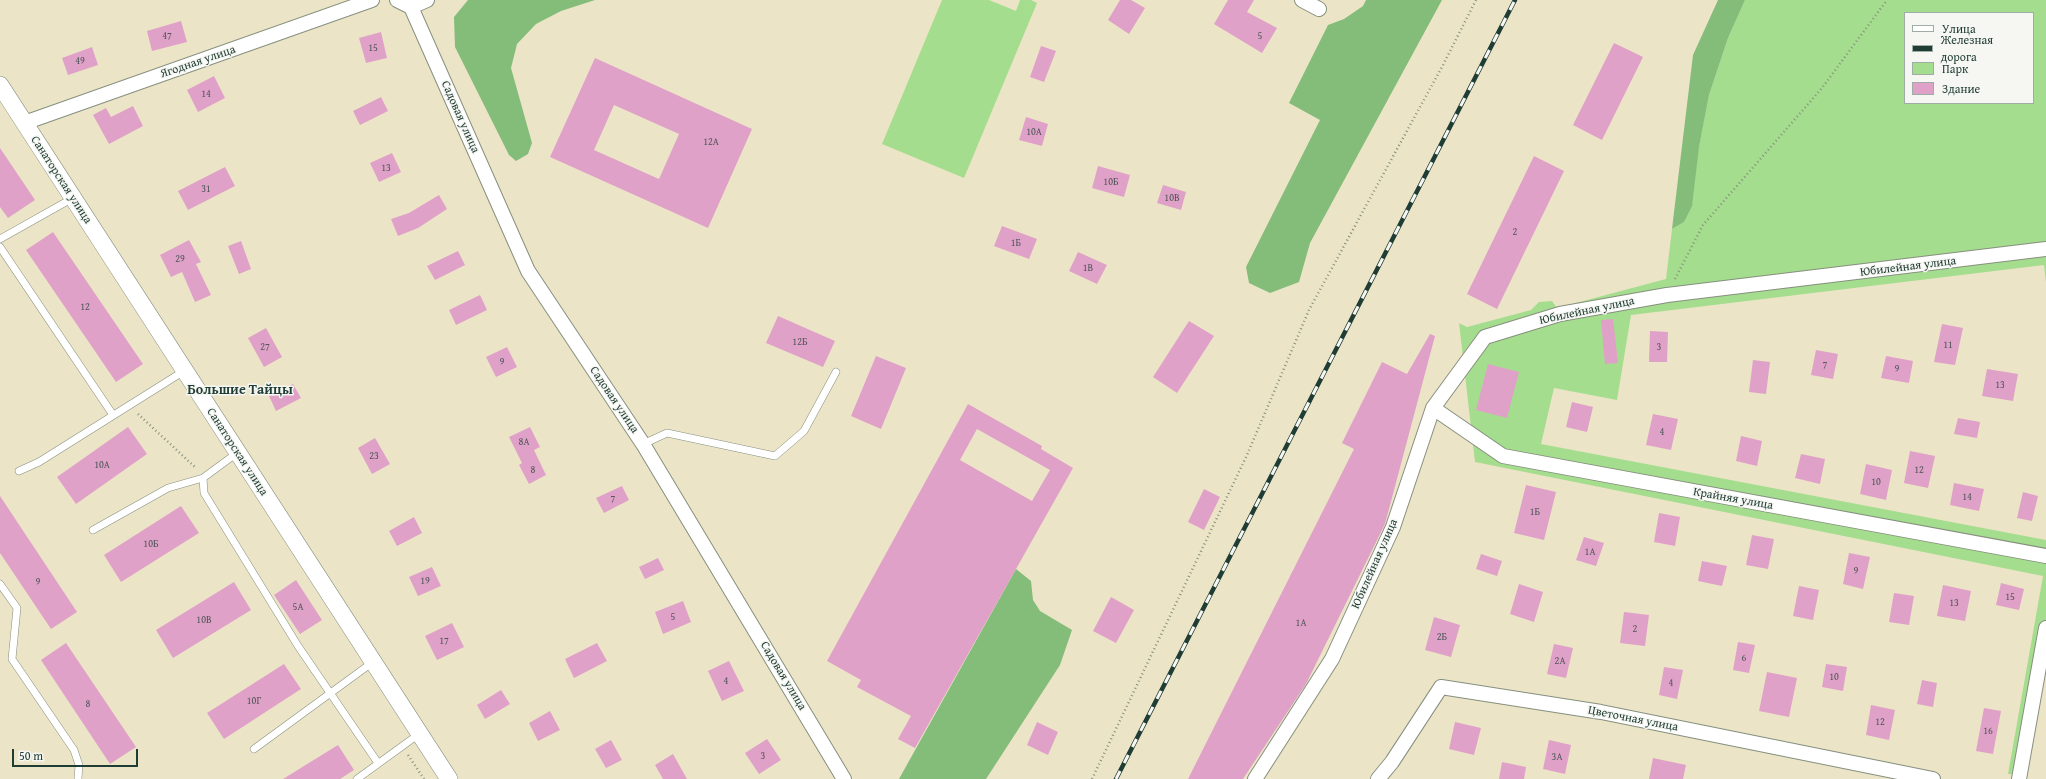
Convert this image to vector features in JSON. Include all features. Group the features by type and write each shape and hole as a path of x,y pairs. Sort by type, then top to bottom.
{"street":[{"name":"Ягодная улица","path":"24,123 372,0"},
{"path":"397,0 411,7 426,0"},
{"path":"1302,0 1319,9"},
{"name":"Садовая улица","path":"411,7 528,271 644,444 844,779"},
{"name":"Санаторская улица","path":"0,85 449,779"},
{"name":"Юбилейная улица","path":"1255,779 1332,659 1393,527 1434,408 1485,337 1560,314 1667,295 2046,250"},
{"name":"Крайняя улица","path":"1434,408 1503,456 2046,556"},
{"path":"2019,779 2046,628"},
{"name":"Цветочная улица","path":"1378,779 1392,762 1441,687 1601,712 1933,779"}],"lane":[{"path":"0,239 73,198"},
{"path":"0,248 113,415"},
{"path":"19,471 39,462 185,371"},
{"path":"644,444 667,433 776,456 804,431 836,372"},
{"path":"93,530 168,488 204,477 238,453"},
{"path":"204,477 204,493 210,504 298,646 378,764"},
{"path":"0,584 17,608 12,659 74,750 79,765 78,779"},
{"path":"254,749 373,662"},
{"path":"357,779 420,734"}],"path":[{"path":"1092,779 1247,455 1309,310 1443,65 1476,0"},
{"path":"1667,295 1703,225 1822,88 1887,0"},
{"path":"129,405 204,477"},
{"path":"403,746 424,779"}],"green space":[{"path":"468,0 595,0 561,11 536,24 517,44 511,68 532,143 528,154 516,161 509,155 455,47 454,17"},
{"path":"942,0 989,0 1016,11 1020,0 1031,0 1037,3 964,178 882,144"},
{"path":"1366,0 1442,0 1310,243 1299,282 1270,293 1249,283 1246,267 1320,120 1289,103 1328,25 1344,19 1363,6"},
{"path":"1718,0 1745,0 1728,38 1709,95 1699,147 1692,206 1684,222 1672,229 1693,55"},
{"path":"1745,0 2046,0 2046,282 2044,265 1631,315 1617,400 1554,388 1541,444 2046,540 2046,666 2026,775 2008,774 2043,576 1475,462 1459,323 1467,327 1531,310 1539,302 1552,301 1557,308 1666,279 1672,229 1684,222 1709,95 1728,38"},
{"path":"1016,569 1031,581 1033,600 1040,611 1072,630 1060,665 986,779 899,779"}],"building":[{"path":"1120,0 1131,0 1145,8 1129,34 1108,20"},
{"path":"1228,0 1254,0 1247,12 1277,28 1262,53 1214,24"},
{"path":"181,21 187,42 152,51 147,31"},
{"path":"381,32 387,58 366,63 359,38"},
{"path":"1614,43 1643,57 1602,140 1573,125"},
{"path":"1041,46 1056,51 1044,82 1030,77"},
{"path":"92,47 98,65 68,75 62,58"},
{"path":"595,58 752,129 708,228 550,157","holes":["614,105 679,134 659,179 594,150"]},
{"path":"214,76 225,98 198,112 187,90"},
{"path":"381,97 388,111 360,125 353,111"},
{"path":"133,106 143,126 109,144 93,115 106,108 111,117"},
{"path":"1026,117 1048,124 1042,146 1019,140"},
{"path":"0,148 35,200 8,218 0,207"},
{"path":"392,153 401,172 379,182 370,163"},
{"path":"1534,156 1564,171 1497,309 1467,294"},
{"path":"1098,166 1130,175 1124,197 1092,188"},
{"path":"225,167 235,186 188,210 178,191"},
{"path":"1163,185 1186,192 1181,210 1157,203"},
{"path":"439,195 447,209 418,228 398,236 391,219 409,213"},
{"path":"1002,226 1037,239 1029,259 994,246"},
{"path":"53,232 143,364 116,382 26,250"},
{"path":"189,240 201,262 196,264 211,295 195,302 182,272 171,277 160,255"},
{"path":"241,241 251,269 239,274 228,246"},
{"path":"458,251 465,265 435,280 427,266"},
{"path":"1078,252 1107,265 1097,284 1069,271"},
{"path":"480,295 487,310 456,325 449,310"},
{"path":"778,316 835,341 823,367 766,343"},
{"path":"1613,319 1618,363 1605,364 1601,320"},
{"path":"1189,321 1214,336 1177,393 1153,377"},
{"path":"1942,324 1963,328 1955,365 1934,362"},
{"path":"266,328 282,357 264,367 248,338"},
{"path":"1650,331 1668,332 1667,362 1649,362"},
{"path":"1430,334 1435,336 1385,524 1306,684 1243,779 1188,779 1354,449 1342,443 1382,362 1407,374"},
{"path":"507,347 517,367 496,377 486,357"},
{"path":"1816,350 1838,354 1833,379 1811,375"},
{"path":"876,356 906,368 881,429 851,416"},
{"path":"1886,356 1913,361 1909,383 1881,378"},
{"path":"1753,360 1770,362 1766,394 1749,392"},
{"path":"1488,364 1519,372 1507,418 1476,410"},
{"path":"1987,369 2018,374 2013,401 1982,396"},
{"path":"293,384 301,398 276,411 269,396"},
{"path":"1572,402 1593,407 1587,432 1566,427"},
{"path":"968,404 1042,446 1041,449 1073,468 915,748 898,739 911,716 857,687 861,680 827,661","holes":["977,429 1050,470 1032,501 960,460"]},
{"path":"1653,414 1678,419 1671,450 1646,445"},
{"path":"1958,418 1980,422 1977,438 1954,434"},
{"path":"128,427 147,454 76,504 57,477"},
{"path":"530,427 540,447 534,450 546,475 529,484 519,465 522,463 509,437"},
{"path":"1741,436 1762,441 1757,466 1736,461"},
{"path":"375,438 390,464 372,474 358,448"},
{"path":"1910,451 1935,456 1928,488 1904,483"},
{"path":"1801,454 1825,459 1820,484 1795,478"},
{"path":"1866,464 1892,470 1886,500 1860,494"},
{"path":"1954,483 1984,489 1979,511 1950,505"},
{"path":"1526,485 1556,492 1544,540 1514,533"},
{"path":"622,486 629,500 604,513 596,498"},
{"path":"1204,489 1220,497 1204,530 1188,522"},
{"path":"2023,492 2038,496 2032,521 2017,518"},
{"path":"0,496 77,612 51,629 0,553"},
{"path":"181,506 199,533 121,582 104,555"},
{"path":"1659,513 1680,517 1675,546 1654,542"},
{"path":"414,517 422,533 397,546 389,531"},
{"path":"1752,535 1774,539 1768,569 1746,565"},
{"path":"1584,537 1604,543 1596,566 1576,560"},
{"path":"1849,553 1870,557 1863,589 1843,584"},
{"path":"1481,554 1502,561 1497,576 1476,569"},
{"path":"658,558 664,570 645,579 639,567"},
{"path":"1702,561 1727,566 1722,586 1698,581"},
{"path":"432,567 441,586 418,596 409,577"},
{"path":"296,580 322,620 300,634 274,595"},
{"path":"234,582 251,610 173,658 156,630"},
{"path":"2001,583 2024,589 2019,610 1996,605"},
{"path":"1519,584 1543,592 1534,622 1510,614"},
{"path":"1943,585 1971,591 1965,621 1937,616"},
{"path":"1799,586 1819,590 1813,620 1793,616"},
{"path":"1894,593 1914,596 1909,625 1889,622"},
{"path":"1111,597 1134,610 1116,643 1093,631"},
{"path":"683,601 691,622 663,634 655,612"},
{"path":"1624,612 1649,615 1645,646 1620,643"},
{"path":"1434,617 1460,625 1451,657 1425,650"},
{"path":"452,623 464,647 437,660 425,636"},
{"path":"1738,642 1755,645 1749,673 1733,670"},
{"path":"66,643 136,747 110,764 41,660"},
{"path":"597,643 607,661 574,678 565,659"},
{"path":"1554,644 1573,648 1566,678 1547,674"},
{"path":"729,661 744,691 722,701 708,671"},
{"path":"284,664 301,689 224,739 207,713"},
{"path":"1826,664 1847,667 1843,691 1822,687"},
{"path":"1664,667 1683,670 1677,699 1659,695"},
{"path":"1767,672 1797,678 1789,717 1759,711"},
{"path":"1922,680 1937,683 1933,707 1917,704"},
{"path":"501,690 510,704 485,719 477,705"},
{"path":"1871,705 1895,710 1889,740 1866,735"},
{"path":"1984,708 2001,711 1993,754 1976,751"},
{"path":"550,711 560,730 538,741 529,723"},
{"path":"1037,722 1058,732 1048,755 1027,745"},
{"path":"1455,722 1481,728 1474,755 1449,749"},
{"path":"767,739 781,760 759,774 745,753"},
{"path":"611,740 622,760 606,768 595,749"},
{"path":"1549,740 1571,745 1565,774 1543,769"},
{"path":"338,745 354,770 340,779 283,779"},
{"path":"673,754 687,779 663,779 655,765"},
{"path":"1653,758 1686,765 1683,779 1649,779"},
{"path":"1502,762 1526,767 1524,779 1499,779"}],"railway":[{"path":"1116,779 1515,0"}],"district":[{"name":"Большие Тайцы","path":"240,390"}]}
